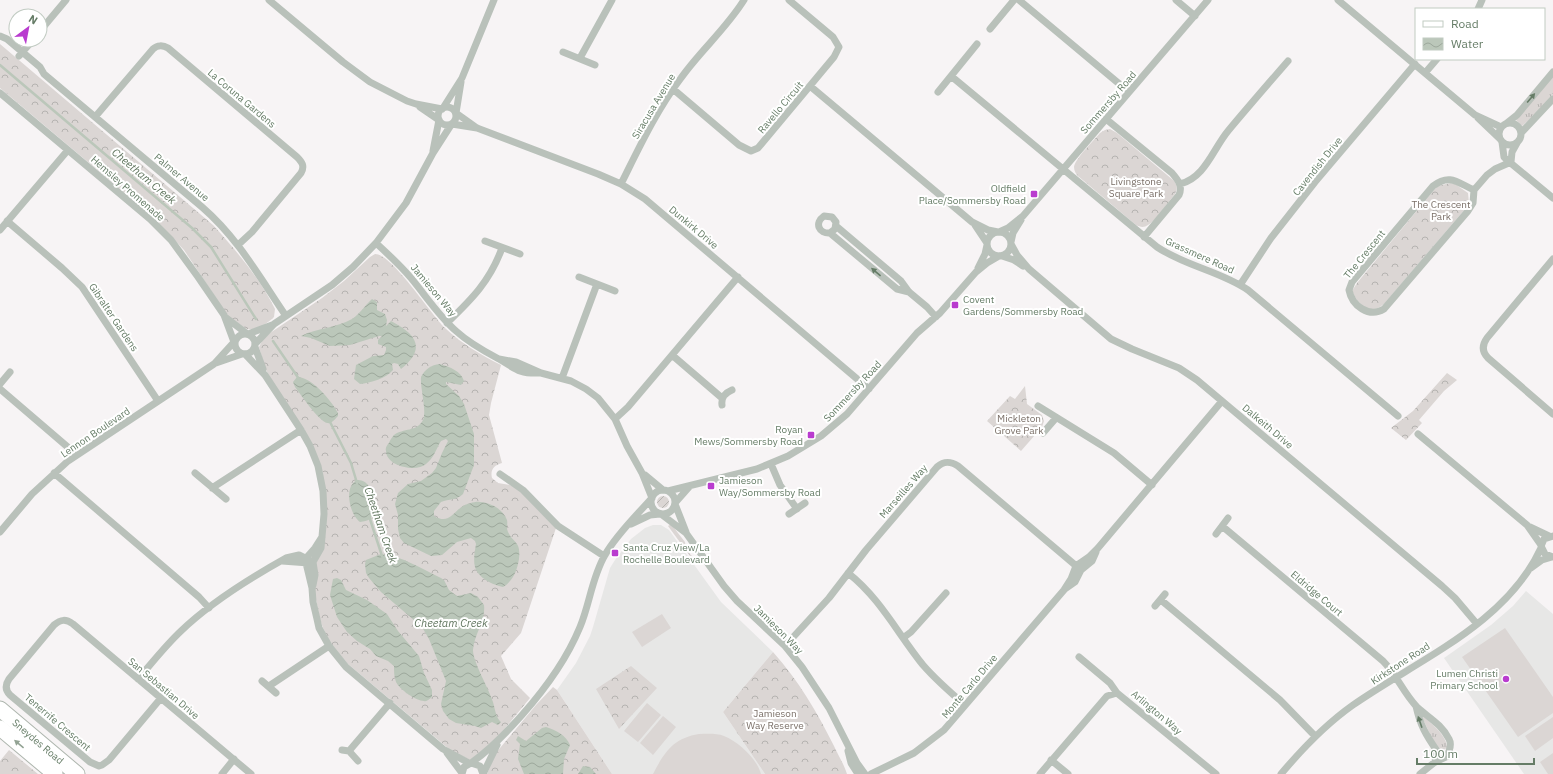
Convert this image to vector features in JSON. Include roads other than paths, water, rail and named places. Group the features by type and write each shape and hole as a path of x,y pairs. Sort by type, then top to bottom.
{"main road":[{"name":"Sneydes Road","path":"0,709 77,774"},
{"name":"Sneydes Road","path":"0,728 54,774"}],"street":[{"path":"48,21 66,0"},
{"path":"269,0 360,76 389,93 416,104 445,125 452,124"},
{"path":"433,153 439,113 462,78 494,0"},
{"path":"580,58 612,0"},
{"name":"Siracusa Avenue","path":"621,184 659,112 673,89 742,3 748,0"},
{"name":"Ravello Circuit","path":"673,89 739,146 751,151 755,150 764,142 834,57 839,47 833,38 789,0"},
{"path":"990,29 1014,0"},
{"path":"1019,0 1129,92"},
{"path":"1176,0 1195,16"},
{"name":"Sommersby Road","path":"998,232 1008,228 1023,216 1208,0"},
{"path":"1338,0 1475,115 1500,140 1509,146 1517,143"},
{"name":"Palmer Avenue","path":"0,37 3,43 21,54 39,72 44,74 213,216 238,244 286,316"},
{"path":"938,92 977,44"},
{"name":"La Coruna Gardens","path":"95,117 153,49 162,46 168,48 297,157 302,164 303,168 301,173 252,232 238,244"},
{"path":"21,54 26,48"},
{"path":"563,52 595,64"},
{"path":"1425,72 1436,60"},
{"path":"1180,184 1189,180 1200,171 1226,134 1288,61"},
{"name":"Cavendish Drive","path":"1240,285 1270,238 1315,182 1415,64"},
{"path":"1553,72 1517,115 1504,125 1498,132 1504,157 1553,198"},
{"name":"Grassmere Road","path":"951,76 1144,237 1172,256 1221,275 1240,285 1293,327 1398,416"},
{"path":"308,561 321,548 324,504 320,477 314,456 301,430 265,375 243,354 236,350 234,342 238,336 274,324 332,285 357,263 376,243 406,203 433,153 456,120 462,78"},
{"path":"810,86 972,222 988,230 1007,235 1011,243 1009,251 1000,256 991,252 972,222"},
{"name":"Hemsley Promenade","path":"0,93 150,219 172,240 224,315 234,342"},
{"path":"1510,162 1512,152 1520,139 1521,133 1553,99"},
{"path":"416,104 450,108 456,113"},
{"name":"Dunkirk Drive","path":"456,113 477,128"},
{"path":"1475,115 1504,125 1512,123 1517,125 1521,133"},
{"path":"1106,119 1172,173 1178,179 1180,184 1180,193 1176,199 1144,237"},
{"name":"Dunkirk Drive","path":"452,124 477,128 621,184 655,206 869,389"},
{"path":"0,230 68,150"},
{"name":"The Crescent","path":"1474,190 1452,180 1444,180 1433,186 1352,282 1349,290 1353,301 1371,313 1378,313 1384,309 1468,212 1473,203 1474,190 1490,172 1510,162"},
{"path":"836,226 834,231 824,233 820,230 818,224 821,218 826,216 832,217 836,226 901,281 909,292 927,307 936,317"},
{"name":"Sommersby Road","path":"1011,243 1014,233 1023,216"},
{"name":"Gibralter Gardens","path":"7,221 82,287 158,401"},
{"path":"987,244 990,236 998,232"},
{"path":"830,233 896,288 909,292"},
{"path":"485,241 520,254"},
{"name":"Jamieson Way","path":"376,243 402,267 434,310 472,344 517,370 530,373 541,373 562,378 579,385 592,393 615,419 630,452 642,473 651,498"},
{"name":"Dalkeith Drive","path":"1011,243 1017,255 1029,269"},
{"name":"Sommersby Road","path":"976,272 985,254 987,244"},
{"path":"447,323 483,285 494,267 502,248"},
{"name":"Sommersby Road","path":"665,490 690,486 708,480 746,473 771,464 800,450 826,433 847,414 917,333 936,317 976,272 986,262 1000,256"},
{"name":"Dalkeith Drive","path":"1000,256 1014,260 1029,269 1111,338 1132,349 1179,368 1197,380 1445,589 1477,624"},
{"path":"1553,259 1487,338 1483,348 1486,356 1553,414"},
{"path":"579,277 615,291"},
{"path":"615,419 624,411 738,277"},
{"path":"562,378 597,284"},
{"name":"Hemsley Promenade","path":"224,315 247,334"},
{"path":"243,354 250,353 274,324"},
{"path":"247,334 253,337 265,375"},
{"name":"Lennon Boulevard","path":"0,532 32,494 54,473 77,455 214,364 234,342"},
{"name":"Lennon Boulevard","path":"214,364 243,354"},
{"path":"672,355 722,401 726,393 732,390"},
{"path":"0,384 10,372"},
{"path":"0,389 77,455"},
{"name":"Monte Carlo Drive","path":"871,774 903,759 933,740 944,730 1064,590 1078,568 1098,548 1222,401"},
{"path":"1038,406 1114,453 1152,485"},
{"path":"1043,433 1056,418"},
{"path":"212,488 301,430"},
{"path":"1418,434 1527,525 1551,536"},
{"name":"Marseilles Way","path":"785,646 816,613 866,550 937,467 946,462 951,462 958,466 1078,568"},
{"path":"771,464 780,485 797,509"},
{"path":"54,473 200,597 209,608"},
{"path":"195,473 226,499"},
{"name":"Jamieson Way","path":"642,473 665,490"},
{"path":"500,474 523,490 558,526 604,556"},
{"path":"629,525 650,515 670,512 683,493 690,486"},
{"path":"462,774 464,767 499,742 547,686 566,658 580,627 604,556 616,538 629,525 655,493 665,490 674,496 675,504"},
{"path":"651,498 652,508 661,514"},
{"path":"789,514 805,503"},
{"name":"Jamieson Way","path":"675,504 686,533"},
{"name":"Jamieson Way","path":"661,514 686,533 737,601 785,646 816,687 829,708 858,765 865,774"},
{"path":"1216,534 1228,518"},
{"path":"1527,525 1541,546 1545,555 1553,557"},
{"name":"Eldridge Court","path":"1222,526 1383,661 1416,706"},
{"name":"Kirkstone Road","path":"1530,569 1544,538 1551,536"},
{"path":"138,679 177,634 209,608 280,561 290,556 299,555 308,561 315,575 312,588 316,619 330,646 346,667 443,749 462,774"},
{"name":"Kirkstone Road","path":"1281,774 1315,736 1352,706 1477,624 1502,602 1530,569 1542,560 1553,557"},
{"path":"848,573 872,594 903,638 932,675 965,705"},
{"path":"903,638 911,632 946,593"},
{"path":"1155,606 1163,597 1280,700 1315,736"},
{"name":"San Sebastian Drive","path":"63,620 73,624 251,774"},
{"name":"Tenerrife Crescent","path":"63,620 54,625 9,679 6,689 10,695 90,762 98,766 106,763 161,698"},
{"path":"269,686 330,646"},
{"path":"1079,656 1110,682 1117,693"},
{"path":"262,681 276,693"},
{"name":"Arlington Way","path":"1040,774 1107,696 1117,693 1216,774"},
{"path":"358,761 346,750 390,703"},
{"path":"1416,706 1419,720 1425,734 1437,751 1447,754"},
{"path":"1416,706 1438,725 1450,740 1451,747 1447,754 1448,756 1435,762 1420,774"},
{"path":"483,774 499,742"},
{"name":"Jamieson Way","path":"848,746 851,762 858,774"},
{"path":"443,749 470,763 480,766 483,774"},
{"path":"1435,762 1437,751"},
{"path":"222,774 234,760"},
{"path":"1051,760 1068,774"}],"water":[{"path":"372,299 377,302 377,310 385,314 387,320 386,326 391,321 407,331 412,336 416,348 409,361 401,369 398,364 394,363 392,364 393,370 383,378 360,384 354,379 356,365 373,356 384,355 386,347 378,344 378,340 382,336 350,345 330,346 311,338 301,336 352,319 358,315"},
{"path":"440,364 458,372 463,378 464,381 461,385 446,382 446,384 459,396 464,404 474,434 474,465 463,494 456,498 441,502 434,511 434,516 443,519 447,518 463,506 478,502 492,505 503,513 507,520 508,532 518,546 519,559 516,572 509,582 503,587 486,580 477,571 474,561 476,544 471,538 457,542 442,555 431,556 404,543 400,538 398,529 398,515 395,504 398,493 408,484 421,481 432,473 436,468 448,441 446,439 441,441 429,462 416,468 409,468 391,461 387,456 386,448 394,435 401,431 414,428 423,420 424,411 421,377 429,368"},
{"path":"297,377 303,378 315,385 331,402 338,413 338,416 333,421 327,423 323,421 310,407 295,387 293,382"},
{"path":"357,480 366,483 372,492 374,507 372,516 367,521 360,522 353,513 351,507 349,495 350,489"},
{"name":"Cheetam Creek","path":"381,554 397,557 419,567 444,580 449,590 457,596 471,593 478,597 484,605 482,622 475,638 473,650 478,668 493,702 497,716 501,722 498,725 492,722 481,728 456,723 449,719 443,711 441,704 446,681 429,639 422,627 381,592 366,573 366,560"},
{"path":"337,578 341,580 346,590 367,600 387,614 398,631 419,656 424,673 432,690 432,697 425,701 412,697 404,691 396,682 394,676 394,666 388,661 376,656 370,649 357,641 347,632 337,617 330,595 333,579"},
{"path":"546,727 560,733 566,738 570,745 564,759 563,774 524,774 518,759 520,744 516,740 518,736 526,741 542,728"},
{"path":"583,766 590,767 596,774 578,774"}],"waterway":[{"name":"Cheetham Creek","path":"0,65 192,228 211,247 256,319"},
{"name":"Cheetham Creek","path":"273,341 299,379"},
{"name":"Cheetham Creek","path":"329,420 351,463 357,483"},
{"name":"Cheetham Creek","path":"369,516 382,556"}],"place":[{"name":"Oldfield Place/Sommersby Road","path":"1034,194"},
{"name":"Covent Gardens/Sommersby Road","path":"955,305"},
{"name":"Royan Mews/Sommersby Road","path":"811,435"},
{"name":"Jamieson Way/Sommersby Road","path":"711,486"},
{"name":"Santa Cruz View/La Rochelle Boulevard","path":"615,553"},
{"name":"Lumen Christi Primary School","path":"1506,679"}],"park label":[{"name":"Livingstone Square Park","path":"1136,186"},
{"name":"The Crescent Park","path":"1441,210"},
{"name":"Mickleton Grove Park","path":"1019,424"},
{"name":"Jamieson Way Reserve","path":"775,718"}]}
